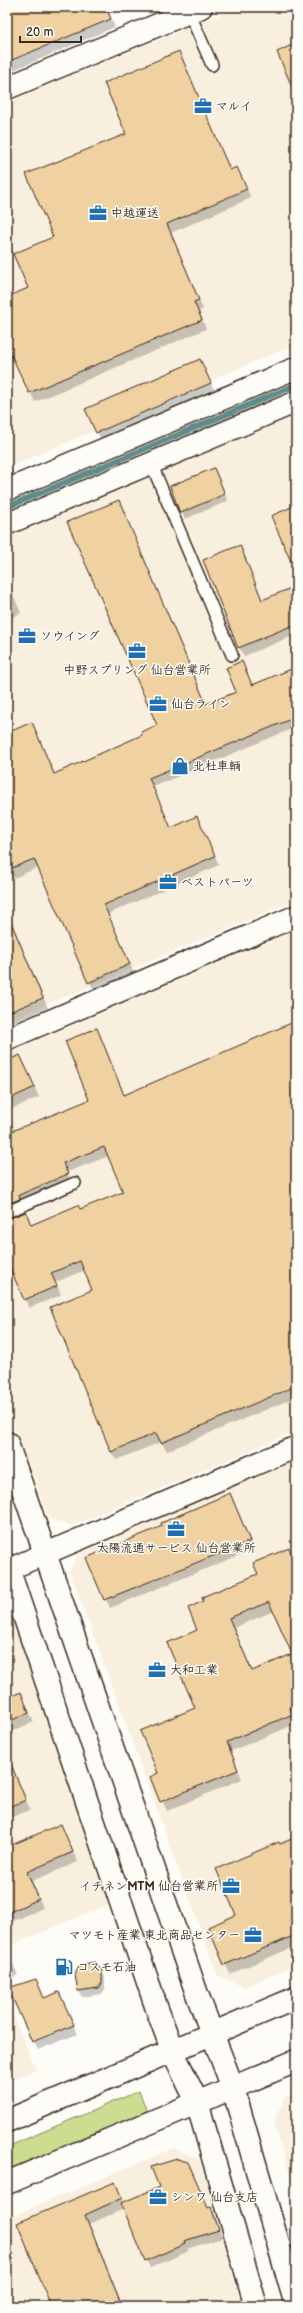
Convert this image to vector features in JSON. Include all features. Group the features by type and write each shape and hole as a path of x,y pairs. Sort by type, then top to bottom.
{"street":[{"path":"7,88 195,9"},
{"path":"7,490 296,368"},
{"path":"7,524 296,402"},
{"path":"7,1038 296,916"},
{"path":"7,1444 212,2034 233,2088 296,2305"},
{"path":"256,2306 198,2102 172,2052 8,1568 46,1554 296,1447"},
{"path":"7,2121 296,1998"},
{"path":"7,2183 296,2061"}],"lane":[{"path":"195,9 212,65"},
{"path":"151,463 232,655"},
{"path":"7,1212 75,1183"}],"shaded area":[{"path":"238,7 296,7 296,344 7,468 7,102"},
{"path":"296,414 296,900 7,1021 7,537"},
{"path":"296,930 296,1431 71,1526 49,1519 7,1406 7,1053"},
{"path":"296,1460 296,1965 244,1987 217,1975 70,1571 78,1552"},
{"path":"7,1600 112,1903 7,1947"},
{"path":"7,2001 36,2070 7,2082"},
{"path":"296,2093 296,2198 274,2123 284,2098"},
{"path":"174,2148 200,2160 242,2306 7,2306 7,2218"}],"green space":[{"path":"139,2091 147,2111 7,2170 7,2147"}],"building":[{"path":"7,7 106,7 111,19 7,62"},
{"path":"296,43 296,96 277,52"},
{"path":"179,51 230,170 237,167 247,189 167,224 199,300 194,302 202,320 29,393 7,346 7,297 28,288 13,254 53,237 26,174 126,134 104,83"},
{"path":"200,359 211,383 96,433 85,409"},
{"path":"214,468 225,494 180,513 170,486"},
{"path":"119,500 206,704 236,692 226,668 242,661 252,685 296,667 296,717 149,778 171,828 197,816 215,856 104,905 130,964 88,983 34,859 7,870 7,733 32,722 54,774 142,735 141,732 157,725 67,522"},
{"path":"296,505 296,573 271,516"},
{"path":"240,545 262,600 296,586 296,624 238,648 203,560"},
{"path":"7,913 43,998 7,1013"},
{"path":"296,1021 296,1386 161,1443 156,1433 111,1452 50,1307 92,1290 80,1261 51,1273 57,1286 24,1300 7,1261 7,1219 26,1212 31,1225 78,1205 80,1209 123,1192 104,1147 63,1163 68,1174 19,1195 20,1199 7,1204 7,1133 89,1100 65,1041 97,1028 124,1095"},
{"path":"20,1055 35,1087 7,1100 7,1061"},
{"path":"230,1493 250,1541 104,1600 86,1558 162,1526 161,1523"},
{"path":"289,1548 296,1564 296,1706 290,1708 293,1714 227,1742 238,1770 160,1802 150,1777 158,1773 140,1731 195,1708 167,1643 197,1630 188,1608 203,1601 202,1597 258,1574 253,1563","holes":["269,1602 292,1654 252,1671 229,1618"]},
{"path":"21,1692 29,1713 7,1722 7,1698"},
{"path":"7,1755 26,1800 7,1808"},
{"path":"61,1824 73,1852 27,1872 39,1899 7,1913 7,1847"},
{"path":"296,1837 296,1935 224,1965 208,1927 236,1915 216,1869 279,1842 280,1844"},
{"path":"95,1962 102,1970 102,1983 98,1988 78,1991 75,1975 78,1968 82,1964"},
{"path":"36,1979 44,1998 59,1992 74,2025 32,2042 8,1988"},
{"path":"177,2159 188,2162 208,2208 211,2207 219,2230 184,2241 185,2244 145,2261 121,2203 159,2187 151,2167"},
{"path":"115,2182 122,2198 85,2215 122,2306 51,2306 17,2223"}],"waterway":[{"path":"7,507 296,385"}],"place":[{"name":"マルイ","path":"203,106"},
{"name":"中越運送","path":"98,213"},
{"name":"ソウイング","path":"27,636"},
{"name":"中野スプリング 仙台営業所","path":"137,651"},
{"name":"仙台ライン","path":"158,704"},
{"name":"北杜車輌","path":"180,766"},
{"name":"ベストパーツ","path":"168,882"},
{"name":"太陽流通サービス 仙台営業所","path":"176,1529"},
{"name":"大和工業","path":"157,1670"},
{"name":"イチネンMTM 仙台営業所","path":"231,1886"},
{"name":"マツモト産業 東北商品センター","path":"253,1935"},
{"name":"コスモ石油","path":"64,1967"},
{"name":"シンワ 仙台支店","path":"158,2197"}]}
